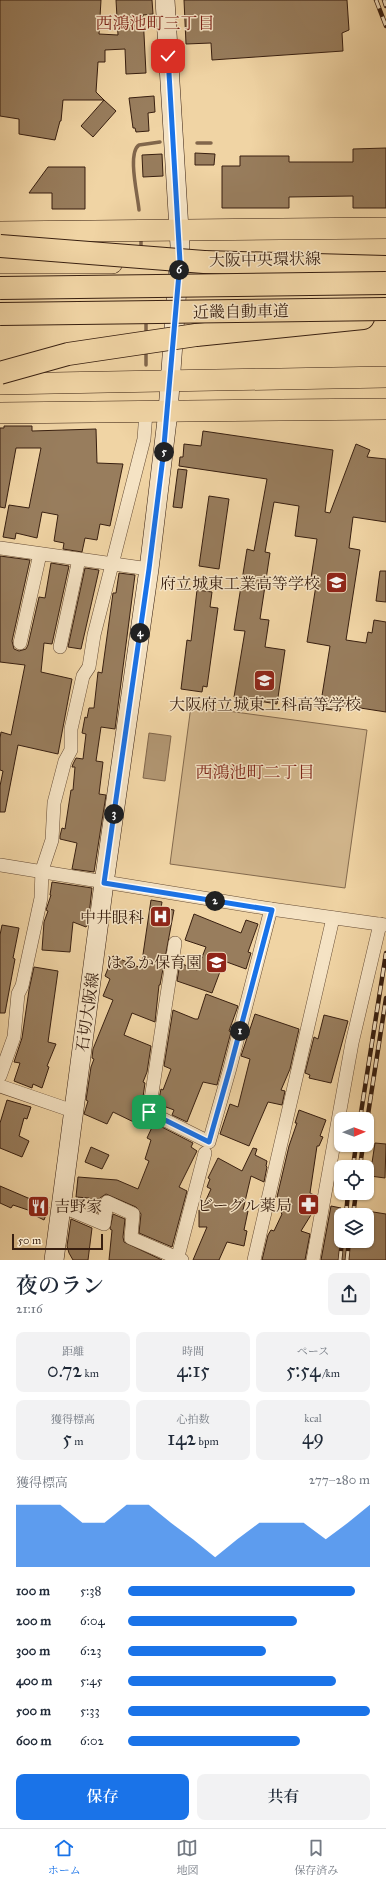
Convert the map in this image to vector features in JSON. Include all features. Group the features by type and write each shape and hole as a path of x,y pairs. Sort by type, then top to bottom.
{"highway":[{"path":"0,246 204,262 386,267"},
{"name":"近畿自動車道","path":"0,288 386,283"},
{"name":"近畿自動車道","path":"0,314 386,309"},
{"path":"0,373 38,361 99,348 196,335 386,315"}],"main road":[{"name":"石切大阪線","path":"54,1260 104,883 149,569 168,412 180,262 165,0"},
{"path":"0,232 386,228"},
{"name":"大阪中央環状線","path":"0,263 42,264 180,262 209,259 386,257"},
{"path":"0,384 131,383 386,377"},
{"path":"0,413 386,410"}],"street":[{"path":"0,1076 14,1037 18,994 22,986 41,898 42,870 52,840 54,803 65,761 70,750 72,722 83,676 89,667 94,635 144,439 146,412"},
{"path":"0,548 149,569"},
{"path":"20,644 40,554"},
{"path":"60,647 79,559"},
{"path":"0,865 42,870 104,883 272,910 383,924 352,1043 312,1260"},
{"path":"175,943 149,1112 209,1142 272,910"},
{"path":"254,1260 333,918"},
{"path":"0,1086 73,1111"},
{"path":"62,1206 104,1224 107,1202 133,1214 131,1238 179,1259 205,1153"}],"shaded area":[{"path":"191,706 367,730 345,888 170,864"},
{"path":"149,733 171,736 165,781 143,778"}],"building":[{"path":"0,0 101,0 99,34 118,35 116,0 152,0 153,14 143,15 146,73 126,74 125,49 105,50 105,62 98,62 96,92 104,100 63,100 61,121 55,140 19,134 19,119 0,116"},
{"path":"184,0 347,0 349,30 342,33 343,51 212,60 211,43 186,44"},
{"path":"154,96 155,112 148,113 149,131 136,132 135,128 133,128 129,98"},
{"path":"104,100 116,111 93,137 81,126"},
{"path":"386,148 386,208 353,208 353,196 289,197 289,208 222,208 222,166 240,166 240,156 289,156 289,162 353,162 353,149"},
{"path":"195,153 215,154 214,165 195,165"},
{"path":"162,154 163,176 143,177 142,155"},
{"path":"48,167 85,167 85,209 52,209 52,193 29,193"},
{"path":"4,426 32,426 32,431 96,429 97,463 123,464 110,526 100,524 97,540 85,538 82,552 63,549 64,543 54,541 58,515 42,512 37,538 16,533 15,539 3,537 9,505 29,508 41,448 16,448 5,508 0,507 0,428 4,428"},
{"path":"203,431 333,450 325,512 330,513 356,444 370,450 367,457 386,459 386,522 353,517 349,548 360,550 346,640 366,643 368,632 372,633 374,620 386,622 386,712 341,705 340,711 320,708 330,646 307,642 317,579 311,578 317,539 295,536 299,506 274,502 265,552 270,553 260,619 269,620 265,647 285,650 277,704 234,697 245,631 234,630 247,549 254,551 267,479 179,466 180,457 183,457 184,444 201,446"},
{"path":"178,469 187,470 182,508 173,507"},
{"path":"209,496 229,499 219,569 199,566"},
{"path":"0,556 30,560 12,641 14,649 19,651 26,649 28,645 39,597 45,598 51,563 69,566 52,644 44,643 41,672 72,679 58,754 18,745 5,812 0,812 0,786 3,771 0,770 0,738 1,732 11,735 25,665 0,662"},
{"path":"85,568 99,570 81,649 68,647"},
{"path":"380,571 386,571 386,602 376,601"},
{"path":"119,573 135,575 115,729 101,727 96,761 103,762 99,794 106,795 94,872 72,869 77,843 60,839 60,836 62,828 65,829 71,790 73,790 75,767 72,767 76,758 83,759 86,734 82,733 85,717 87,718 89,708 94,708 98,672 102,673 113,593 116,593"},
{"path":"197,590 212,592 210,607 218,608 207,687 203,686 202,692 181,689 187,640 191,641"},
{"path":"52,882 92,888 88,924 86,927 73,922 70,952 42,950 44,922 48,911 46,910 51,895"},
{"path":"151,900 162,902 161,908 174,910 159,985 155,1022 132,1013 124,1035 151,1046 147,1072 143,1082 145,1083 141,1111 144,1118 142,1126 113,1112 107,1124 84,1114 88,1101 86,1100 91,1067 94,1059 92,1058 93,1049 113,1000 103,996 110,979 105,976 113,956 141,968"},
{"path":"194,914 241,933 246,920 258,924 248,952 251,953 246,969 224,961 212,993 177,981 180,963 197,970 206,947 185,940"},
{"path":"2,925 19,928 5,1013 0,1013 0,935"},
{"path":"34,967 58,971 48,1042 56,1044 47,1066 49,1067 42,1088 33,1084 32,1088 14,1081 20,1063 14,1062 22,1038"},
{"path":"206,994 238,1006 229,1031 231,1032 217,1085 203,1082 187,1122 172,1115 174,1110 158,1104 161,1089 163,1090 171,1069 164,1066 173,1010 198,1019"},
{"path":"255,1014 299,1029 290,1069 281,1090 285,1091 282,1105 268,1102 249,1146 220,1134 230,1104 238,1107 250,1059 241,1056"},
{"path":"324,1015 348,1021 331,1083 309,1078 310,1075 305,1073 314,1037 318,1039"},
{"path":"7,1100 31,1107 27,1119 24,1118 19,1136 29,1141 22,1157 0,1148 0,1123"},
{"path":"299,1110 326,1120 320,1136 323,1137 319,1146 317,1146 310,1193 314,1195 311,1203 315,1204 314,1210 301,1231 310,1234 305,1260 262,1260 268,1235 271,1230 274,1231 282,1214 281,1213 288,1201 277,1197 289,1146 297,1123 295,1123"},
{"path":"154,1123 193,1143 191,1147 197,1151 179,1187 187,1191 172,1247 139,1233 141,1214 136,1207 106,1194 100,1198 97,1213 88,1209 89,1198 76,1197 78,1177 117,1180 138,1189 149,1161 145,1159 151,1140 147,1138"},
{"path":"375,1143 386,1144 385,1178 374,1177 374,1160 372,1160"},
{"path":"91,1147 109,1155 102,1169 85,1162"},
{"path":"253,1148 257,1149 255,1155 267,1161 267,1167 264,1182 251,1176 243,1210 248,1211 244,1230 247,1231 244,1246 227,1242 219,1260 193,1260 207,1227 199,1227 199,1210 201,1211 211,1189 207,1187 210,1179 208,1178 218,1158 242,1171"},
{"path":"0,1186 49,1207 44,1220 36,1216 37,1213 13,1205 11,1208 0,1203"},
{"path":"331,1206 341,1208 334,1208 334,1248 374,1248 374,1212 386,1214 386,1260 321,1260"},
{"path":"113,1214 125,1219 123,1237 124,1242 162,1260 109,1260 112,1230 110,1229"},
{"path":"71,1219 92,1228 88,1260 73,1260 69,1253 67,1246"}],"waterway":[{"path":"139,210 133,165 136,150 139,145 160,142"},
{"path":"197,143 211,143"},
{"path":"141,237 141,248"},
{"path":"146,320 146,336"},
{"path":"146,350 146,365"}],"railway":[{"path":"376,0 386,26"},
{"path":"384,0 386,6"},
{"path":"361,1112 386,953"},
{"path":"368,1112 386,998"},
{"path":"354,1160 355,1152"},
{"path":"361,1160 362,1152"},
{"path":"347,1200 347,1208"},
{"path":"354,1208 355,1200"},
{"path":"340,1260 341,1248"},
{"path":"347,1260 348,1248"}],"place":[{"name":"府立城東工業高等学校","path":"336,583"},
{"name":"大阪府立城東工科高等学校","path":"265,681"},
{"name":"中井眼科","path":"160,917"},
{"name":"はるか保育園","path":"217,962"},
{"name":"ビーグル薬局","path":"308,1205"},
{"name":"吉野家","path":"38,1206"}],"district":[{"name":"西鴻池町三丁目","path":"155,23"},
{"name":"西鴻池町二丁目","path":"255,772"}],"route":[{"path":"149,1112 209,1142 272,910 104,883 149,569 163,457 180,262 168,56"}]}
